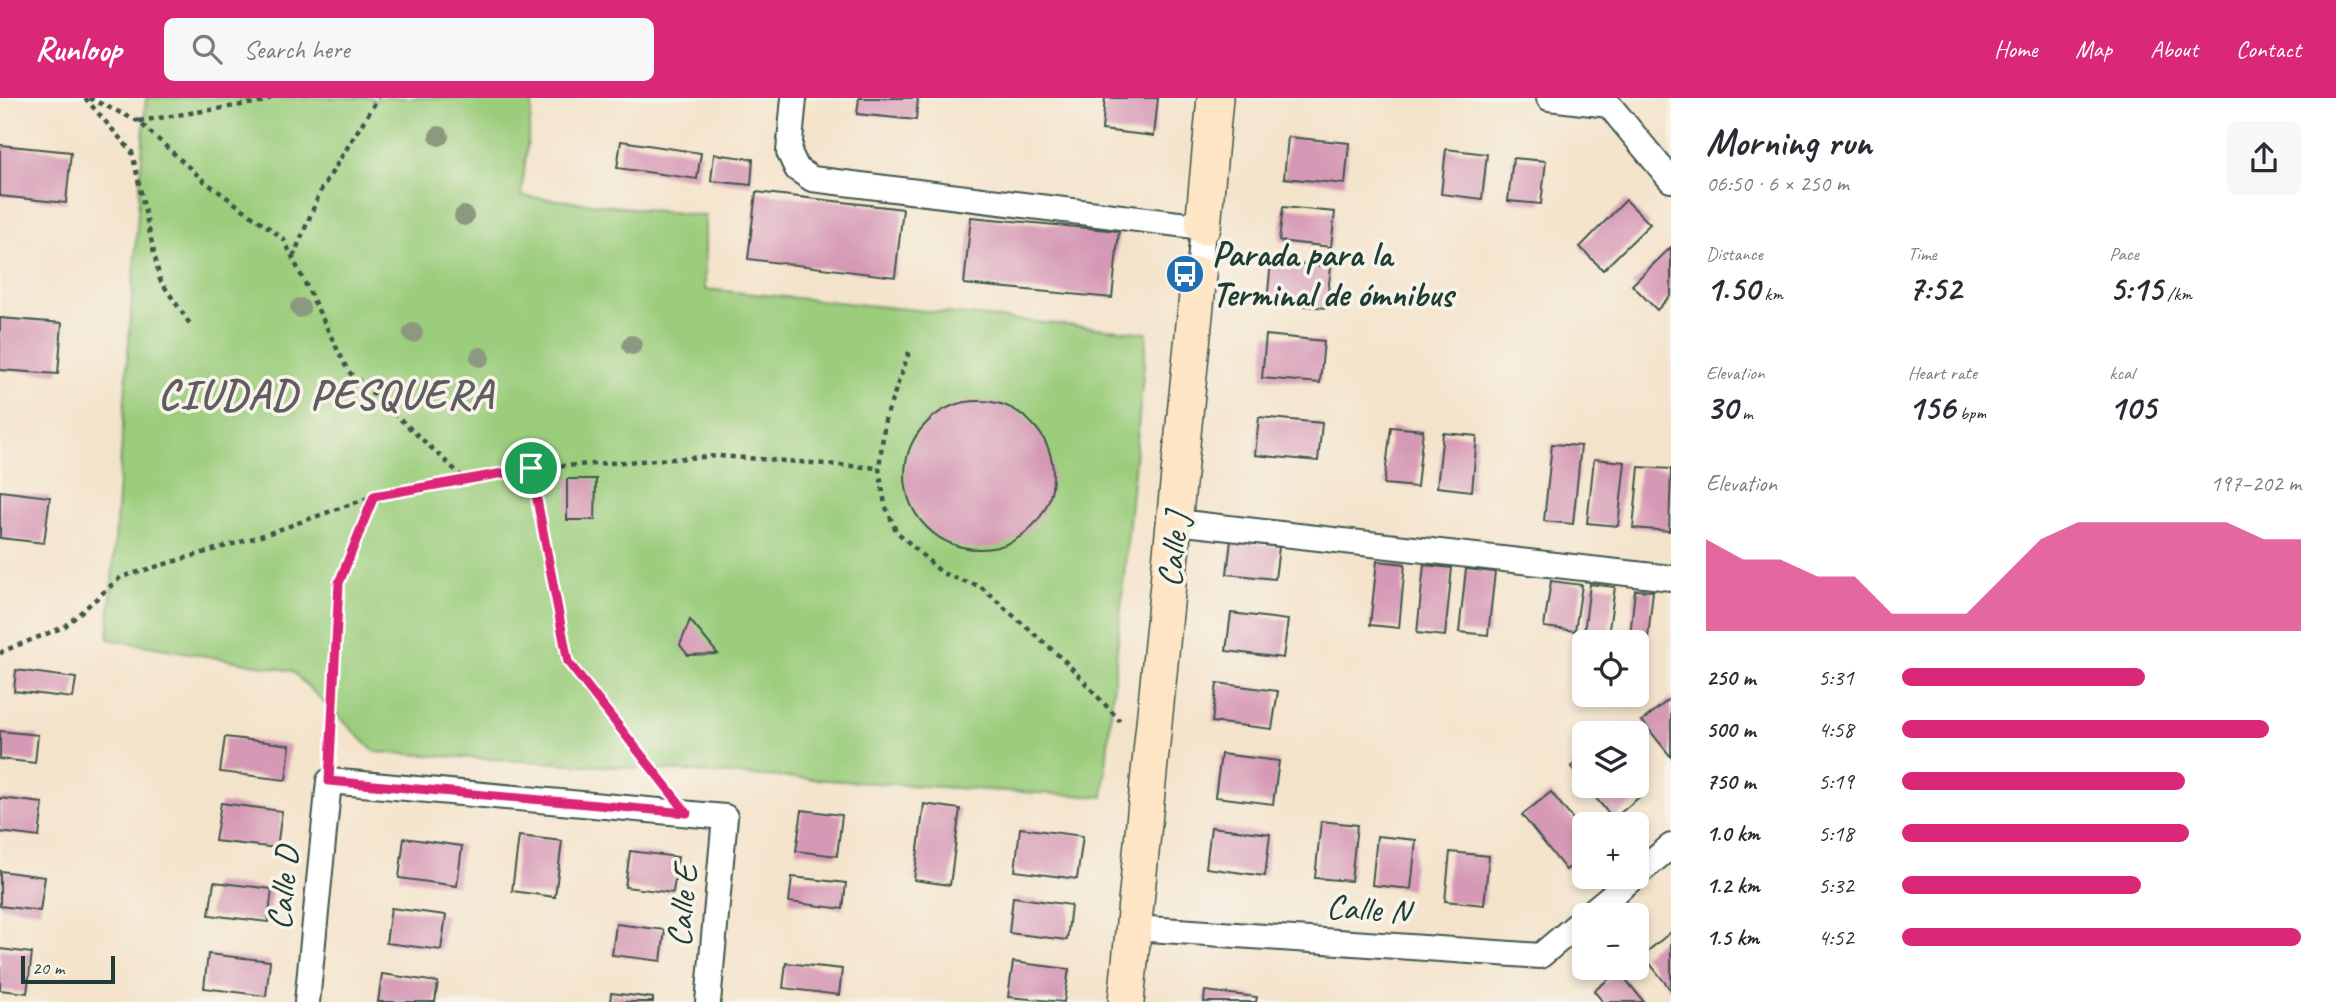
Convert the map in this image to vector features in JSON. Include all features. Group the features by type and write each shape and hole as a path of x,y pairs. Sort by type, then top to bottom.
{"street":[{"path":"794,98 789,152 797,169 812,179 1203,227"},
{"name":"Calle J","path":"1126,1002 1176,522 1215,98"},
{"path":"1549,98 1609,106 1671,180"},
{"path":"1176,522 1671,578"},
{"path":"329,781 687,813"},
{"name":"Calle D","path":"307,1002 329,781"},
{"name":"Calle E","path":"687,813 725,817 708,1002"},
{"path":"1649,864 1671,846"},
{"path":"1602,903 1619,889"},
{"name":"Calle N","path":"1134,928 1540,956 1572,929"}],"path":[{"path":"87,98 138,121 204,181 283,238 348,371 465,480"},
{"path":"87,98 132,152 160,280 192,327"},
{"path":"138,121 261,102 271,98"},
{"path":"293,257 321,190 378,98"},
{"path":"909,352 885,420 879,468 886,505 896,531 942,573 981,587 1066,662 1152,755"},
{"path":"0,654 64,627 121,578 264,535 374,496 531,468 719,456 879,468"},
{"path":"531,468 568,662 687,813"},
{"path":"329,781 339,583 374,496"}],"green space":[{"path":"146,98 373,98 373,102 379,98 533,98 521,196 705,216 705,289 1147,333 1103,797 375,752 292,671 108,639"}],"building":[{"path":"859,98 918,98 916,120 857,114"},
{"path":"1105,98 1158,98 1154,136 1102,130"},
{"path":"1288,137 1349,143 1345,184 1284,178"},
{"path":"621,141 701,153 697,179 617,168"},
{"path":"0,145 71,152 66,203 0,196"},
{"path":"1446,149 1487,154 1482,199 1441,194"},
{"path":"714,154 753,159 751,185 711,181"},
{"path":"1513,158 1546,161 1541,204 1508,201"},
{"path":"756,192 903,209 895,277 748,259"},
{"path":"1626,200 1650,224 1603,270 1580,247"},
{"path":"1283,207 1335,212 1331,247 1279,241"},
{"path":"971,217 1119,231 1112,298 964,284"},
{"path":"1671,247 1671,295 1657,310 1632,285"},
{"path":"1271,261 1331,267 1326,308 1267,302"},
{"path":"0,318 62,323 58,374 0,370"},
{"path":"1266,335 1324,341 1320,383 1262,378"},
{"path":"979,401 1007,407 1031,423 1047,447 1053,475 1047,503 1031,527 1007,543 979,549 951,543 927,527 911,503 905,475 911,447 927,423 951,407"},
{"path":"1259,417 1322,423 1318,461 1255,455"},
{"path":"1391,427 1423,430 1417,487 1384,484"},
{"path":"1443,433 1477,436 1472,491 1437,487"},
{"path":"1552,444 1581,446 1573,524 1544,521"},
{"path":"1594,459 1625,462 1618,526 1587,523"},
{"path":"1639,467 1671,469 1669,531 1633,528"},
{"path":"567,479 596,479 595,520 567,520"},
{"path":"0,491 50,497 44,543 0,538"},
{"path":"1231,540 1279,547 1275,579 1227,574"},
{"path":"1377,561 1405,564 1399,628 1370,625"},
{"path":"1424,565 1452,568 1445,636 1417,633"},
{"path":"1466,569 1495,572 1488,635 1459,632"},
{"path":"1551,581 1582,585 1575,630 1544,627"},
{"path":"1590,584 1615,587 1609,630 1584,630"},
{"path":"1635,590 1653,591 1649,630 1631,630"},
{"path":"1231,613 1288,620 1283,658 1226,651"},
{"path":"690,620 718,654 688,655 680,645"},
{"path":"16,670 76,678 73,698 14,691"},
{"path":"1217,683 1278,691 1272,729 1212,722"},
{"path":"1671,698 1671,757 1649,730 1649,721 1642,721"},
{"path":"0,731 38,735 35,763 0,759"},
{"path":"225,737 290,745 286,780 220,772"},
{"path":"1221,754 1279,761 1273,804 1215,797"},
{"path":"1551,792 1572,818 1572,865 1566,870 1522,815"},
{"path":"0,798 43,803 39,837 0,832"},
{"path":"1596,798 1638,798 1621,812 1607,812"},
{"path":"221,803 282,811 277,848 215,841"},
{"path":"924,804 960,809 950,885 914,880"},
{"path":"802,810 842,815 837,856 796,851"},
{"path":"1321,821 1357,825 1351,881 1315,878"},
{"path":"1211,827 1270,834 1265,876 1206,868"},
{"path":"1020,828 1083,836 1077,879 1015,871"},
{"path":"519,836 562,841 555,897 512,891"},
{"path":"1377,836 1416,840 1411,889 1372,885"},
{"path":"404,838 462,846 457,886 399,878"},
{"path":"630,851 678,857 673,893 625,887"},
{"path":"1450,852 1489,856 1484,905 1445,901"},
{"path":"0,871 45,877 40,911 0,906"},
{"path":"792,877 846,883 843,909 789,902"},
{"path":"214,882 272,889 268,922 209,915"},
{"path":"1013,897 1071,905 1067,940 1009,933"},
{"path":"391,908 446,915 441,950 386,943"},
{"path":"616,924 665,930 661,961 612,955"},
{"path":"1671,932 1671,990 1649,962 1649,950"},
{"path":"0,949 32,953 27,993 0,990"},
{"path":"208,954 270,961 266,996 204,988"},
{"path":"1013,962 1069,969 1064,1002 1008,997"},
{"path":"786,963 842,969 839,995 783,988"},
{"path":"382,974 438,982 435,1002 378,1002"},
{"path":"1608,980 1626,980 1644,1002 1603,1002 1594,991"},
{"path":"1205,991 1257,997 1256,1002 1204,1002"},
{"path":"611,993 653,998 653,1002 610,1002"}],"place":[{"name":"Parada para la Terminal de ómnibus","path":"1185,274"}],"district":[{"name":"CIUDAD PESQUERA","path":"326,394"}],"route":[{"path":"531,468 568,662 687,813 329,781 339,583 374,496 531,468"}]}
